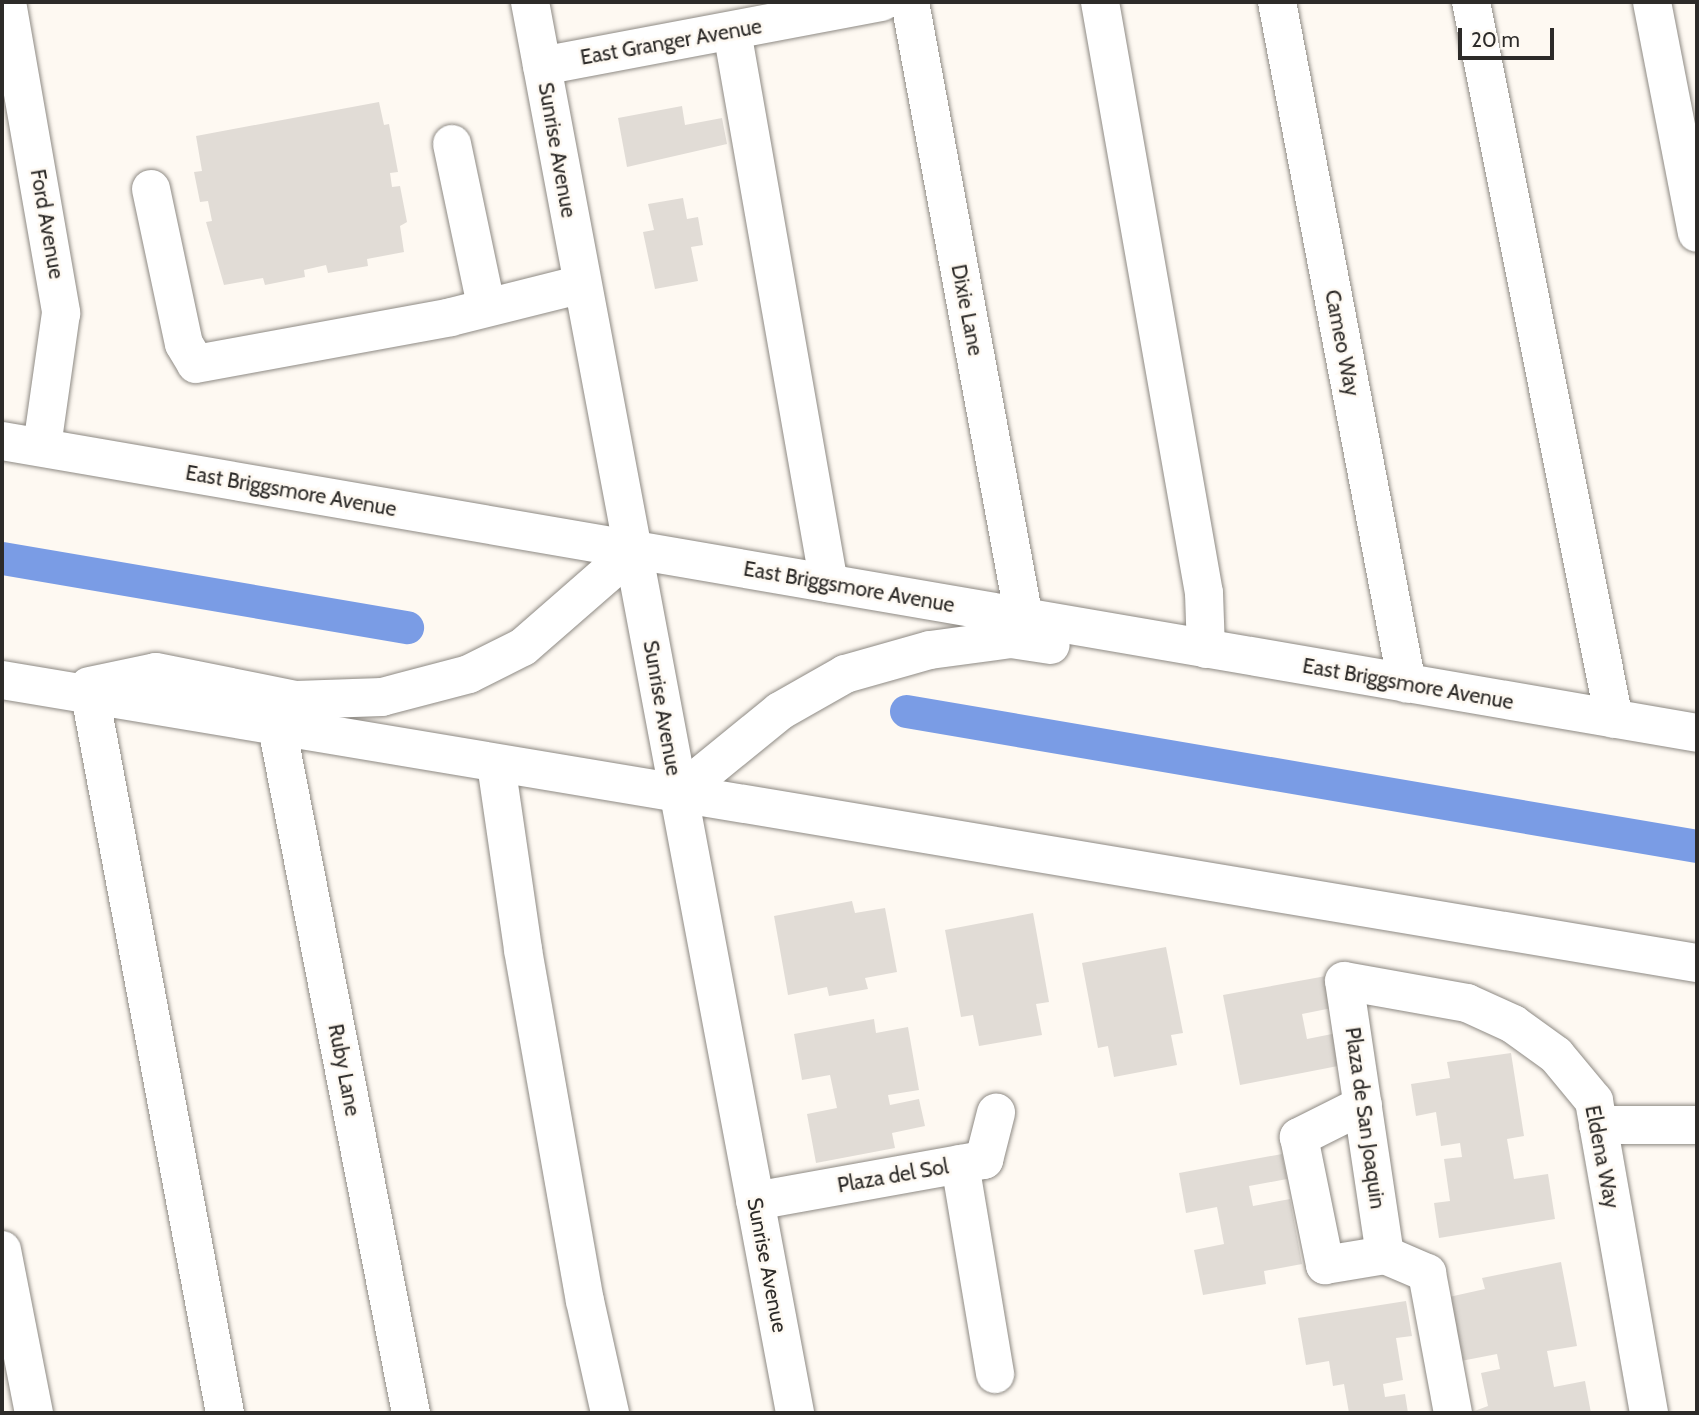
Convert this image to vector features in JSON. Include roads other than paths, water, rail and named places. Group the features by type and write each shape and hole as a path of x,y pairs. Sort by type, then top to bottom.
{"street":[{"name":"Ford Avenue","path":"6,2 61,313 42,447"},
{"name":"Sunrise Avenue","path":"530,2 795,1413"},
{"name":"East Granger Avenue","path":"542,66 738,21 882,2"},
{"name":"Dixie Lane","path":"910,2 1024,618"},
{"path":"677,795 780,711 845,674 918,654 1011,639 1133,657 1206,649 1204,593 1100,2"},
{"name":"Cameo Way","path":"1277,2 1407,684"},
{"path":"1471,2 1614,719"},
{"path":"1652,2 1697,233"},
{"path":"738,21 829,584"},
{"path":"452,144 486,306"},
{"path":"151,189 184,344 196,364 451,317 486,306 582,284"},
{"name":"East Briggsmore Avenue","path":"2,440 1697,733"},
{"path":"78,693 156,672 296,700 382,697 469,674 523,647 634,550"},
{"path":"2,680 677,795 1697,963"},
{"path":"78,693 225,1413"},
{"name":"Ruby Lane","path":"277,727 411,1413"},
{"path":"496,764 523,950 585,1301 610,1413"},
{"name":"Plaza de San Joaquin","path":"1344,981 1385,1255"},
{"name":"Eldena Way","path":"1344,981 1467,1003 1513,1024 1556,1055 1594,1101 1649,1413"},
{"path":"1363,1105 1299,1138 1325,1265 1385,1255 1427,1273 1453,1413"},
{"name":"Plaza del Sol","path":"755,1201 984,1160 996,1114"},
{"path":"1598,1125 1697,1125"},
{"path":"960,1164 995,1374"},
{"path":"2,1250 34,1413"}],"waterway":[{"path":"2,558 407,627"},
{"path":"906,711 1697,846"}]}
